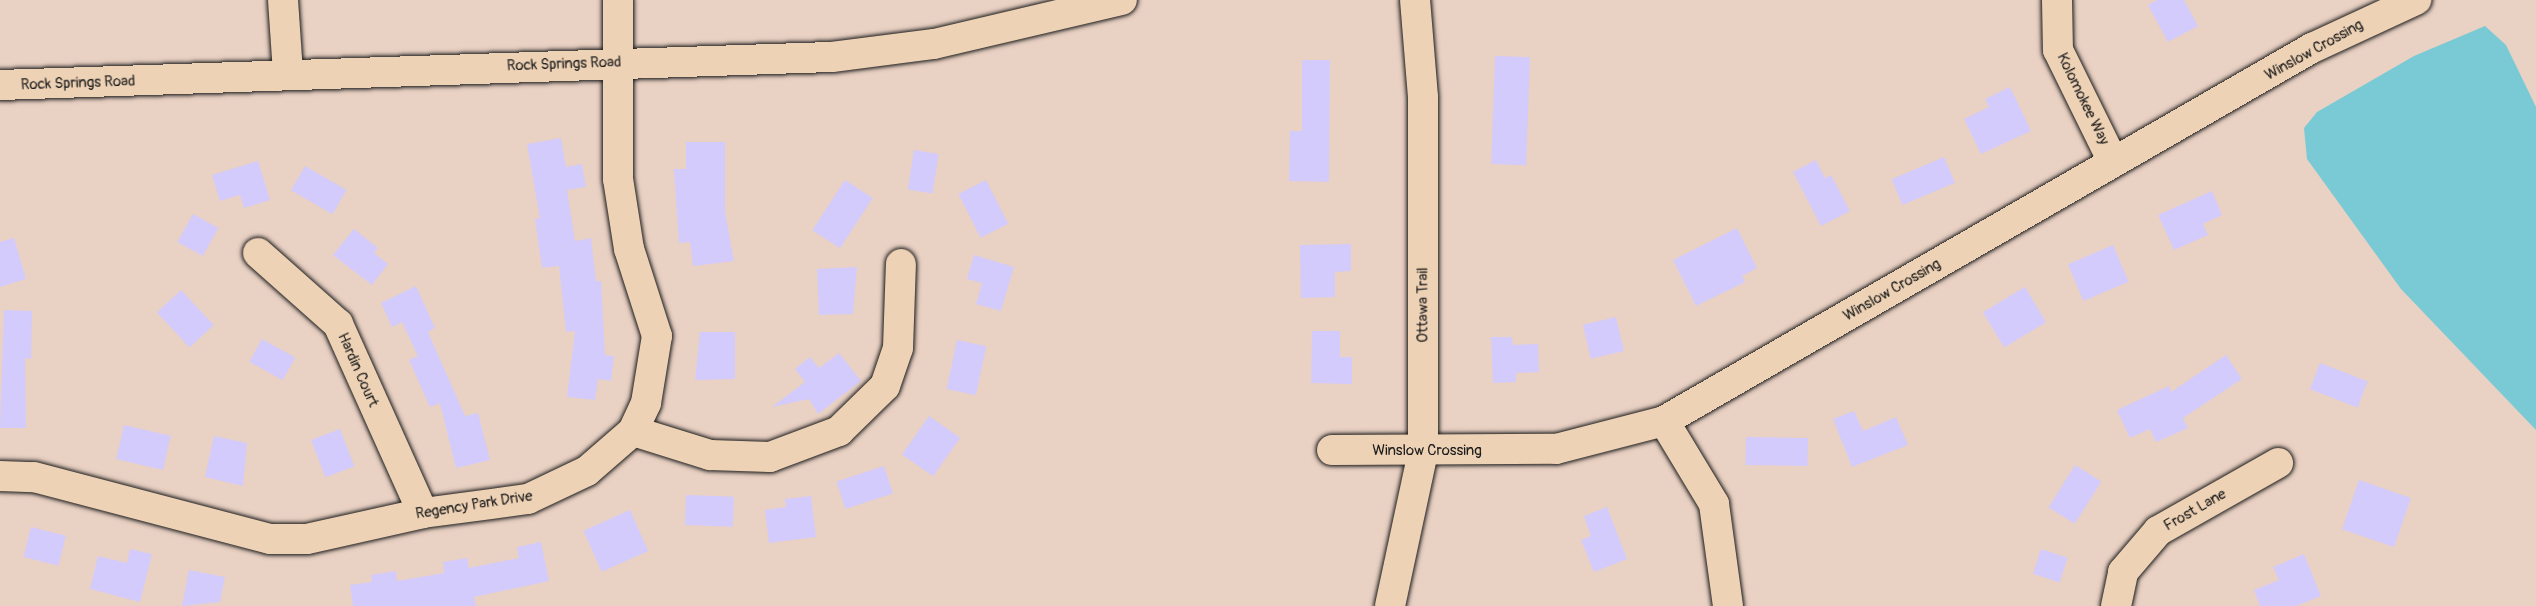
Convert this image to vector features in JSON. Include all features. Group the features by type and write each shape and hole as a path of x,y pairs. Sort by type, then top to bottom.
{"street":[{"path":"283,0 288,73"},
{"name":"Regency Park Drive","path":"0,476 34,477 270,539 307,539 423,513 528,499 561,487 633,431 646,403 657,336 629,249 618,179 618,0"},
{"name":"Rock Springs Road","path":"0,85 288,73 844,56 934,44 1122,0"},
{"name":"Ottawa Trail","path":"1390,606 1423,452 1423,97 1415,0"},
{"name":"Kolomokee Way","path":"2056,0 2058,50 2113,162"},
{"name":"Winslow Crossing","path":"1332,450 1423,452 1556,449 1664,421 2113,162 2186,125 2312,48 2416,0"},
{"name":"Hardin Court","path":"258,253 338,324 423,513"},
{"path":"633,431 710,455 770,457 839,431 885,386 898,348 901,264"},
{"path":"1664,421 1714,504 1728,606"},
{"name":"Frost Lane","path":"2116,606 2123,572 2158,531 2278,463"}],"water":[{"path":"2485,26 2506,45 2536,107 2536,430 2401,289 2307,159 2304,128 2317,112 2414,56"}],"building":[{"path":"2157,0 2184,0 2198,26 2168,42 2148,5"},
{"path":"1495,56 1530,57 1526,165 1491,164"},
{"path":"1302,60 1330,60 1329,182 1289,181 1290,131 1302,131"},
{"path":"2010,87 2031,131 1981,154 1964,119 1989,107 1985,99"},
{"path":"561,138 566,167 582,164 586,187 567,190 575,241 591,238 596,281 601,281 605,355 614,356 611,381 598,379 595,400 567,397 575,331 566,332 559,266 542,268 535,219 540,218 527,144"},
{"path":"686,142 725,142 725,212 734,261 693,266 690,242 679,243 674,169 686,169"},
{"path":"914,150 939,154 932,193 908,190"},
{"path":"1944,157 1955,183 1902,205 1892,179"},
{"path":"1816,160 1825,178 1831,175 1850,211 1821,226 1793,172"},
{"path":"258,161 270,200 244,208 240,195 220,201 212,175"},
{"path":"305,166 347,190 333,214 291,190"},
{"path":"845,180 873,198 840,248 812,230"},
{"path":"986,180 1008,224 981,238 958,194"},
{"path":"2212,191 2222,215 2203,224 2208,235 2174,250 2158,215"},
{"path":"193,214 218,228 203,256 177,242"},
{"path":"1737,228 1757,268 1742,276 1745,282 1696,306 1673,260"},
{"path":"354,229 378,248 374,253 388,264 372,285 333,255"},
{"path":"14,238 26,279 0,287 0,242"},
{"path":"1351,244 1351,271 1335,272 1335,297 1301,298 1300,245"},
{"path":"2113,245 2129,282 2084,301 2068,264"},
{"path":"974,255 1014,267 1001,311 976,304 982,283 967,279"},
{"path":"857,267 853,314 819,315 817,269"},
{"path":"416,286 435,328 428,332 465,416 478,413 490,460 456,468 440,403 430,407 409,360 418,356 402,322 392,327 381,303"},
{"path":"2025,287 2046,322 2004,347 1983,312"},
{"path":"181,290 214,325 190,348 157,313"},
{"path":"4,310 32,311 31,359 25,358 26,428 0,428"},
{"path":"1616,317 1624,351 1591,359 1583,325"},
{"path":"1312,331 1340,331 1340,357 1352,357 1352,384 1311,383"},
{"path":"700,332 735,332 735,379 695,380"},
{"path":"1491,337 1512,337 1513,345 1538,344 1539,372 1516,373 1516,382 1493,383"},
{"path":"262,339 295,357 283,380 249,362"},
{"path":"957,340 986,346 976,395 947,389"},
{"path":"839,353 861,381 818,414 809,399 772,407 805,382 795,369 810,357 819,368"},
{"path":"2226,355 2242,379 2183,418 2188,428 2156,442 2150,429 2130,438 2117,410 2169,386 2171,392"},
{"path":"2320,363 2368,381 2358,407 2310,389"},
{"path":"1854,411 1863,431 1896,417 1908,445 1852,467 1833,419"},
{"path":"929,416 960,438 933,476 902,455"},
{"path":"124,425 171,436 163,470 116,459"},
{"path":"340,429 354,466 325,477 311,440"},
{"path":"214,436 247,443 243,486 205,477"},
{"path":"1746,437 1808,438 1808,466 1746,465"},
{"path":"2075,465 2101,481 2075,524 2049,507"},
{"path":"884,466 893,494 845,509 836,481"},
{"path":"2359,480 2411,498 2394,547 2342,529"},
{"path":"686,495 734,497 733,527 685,525"},
{"path":"811,496 816,537 769,543 765,510 786,507 785,499"},
{"path":"1607,507 1627,559 1594,572 1581,540 1591,536 1584,516"},
{"path":"630,510 648,551 602,572 583,531"},
{"path":"31,527 66,536 58,566 24,557"},
{"path":"541,542 549,581 474,597 476,606 353,606 350,585 372,582 371,575 396,571 397,581 444,573 443,562 467,558 469,568 519,558 517,547"},
{"path":"130,549 152,554 140,602 90,589 98,556 127,563"},
{"path":"2041,549 2068,558 2060,582 2033,574"},
{"path":"2304,554 2321,596 2296,606 2260,606 2254,590 2279,580 2273,567"},
{"path":"189,570 225,577 220,602 182,606"}]}
